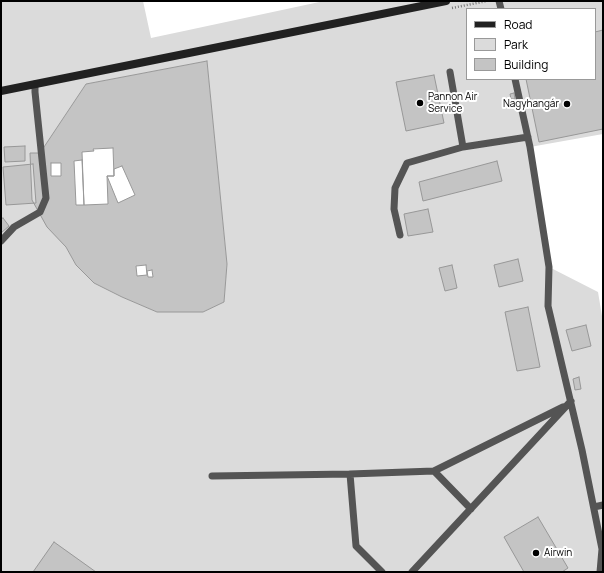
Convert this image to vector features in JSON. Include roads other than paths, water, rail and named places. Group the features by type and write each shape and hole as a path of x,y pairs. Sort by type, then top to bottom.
{"main road":[{"path":"1,91 446,1"}],"lane":[{"path":"450,72 463,147"},
{"path":"516,80 528,137 549,267 548,306 594,507 602,550 600,572"},
{"path":"1,241 14,227 40,212 46,198 35,84"},
{"path":"400,235 394,209 395,188 407,162 463,147 528,137"},
{"path":"212,476 434,471 569,403"},
{"path":"412,572 569,403"},
{"path":"434,471 470,509"},
{"path":"350,474 356,546 382,572"},
{"path":"594,507 603,505"}],"place":[{"name":"Pannon Air Service","path":"420,103"},
{"name":"Nagyhangár","path":"567,104"},
{"name":"Airwin","path":"536,553"}]}
